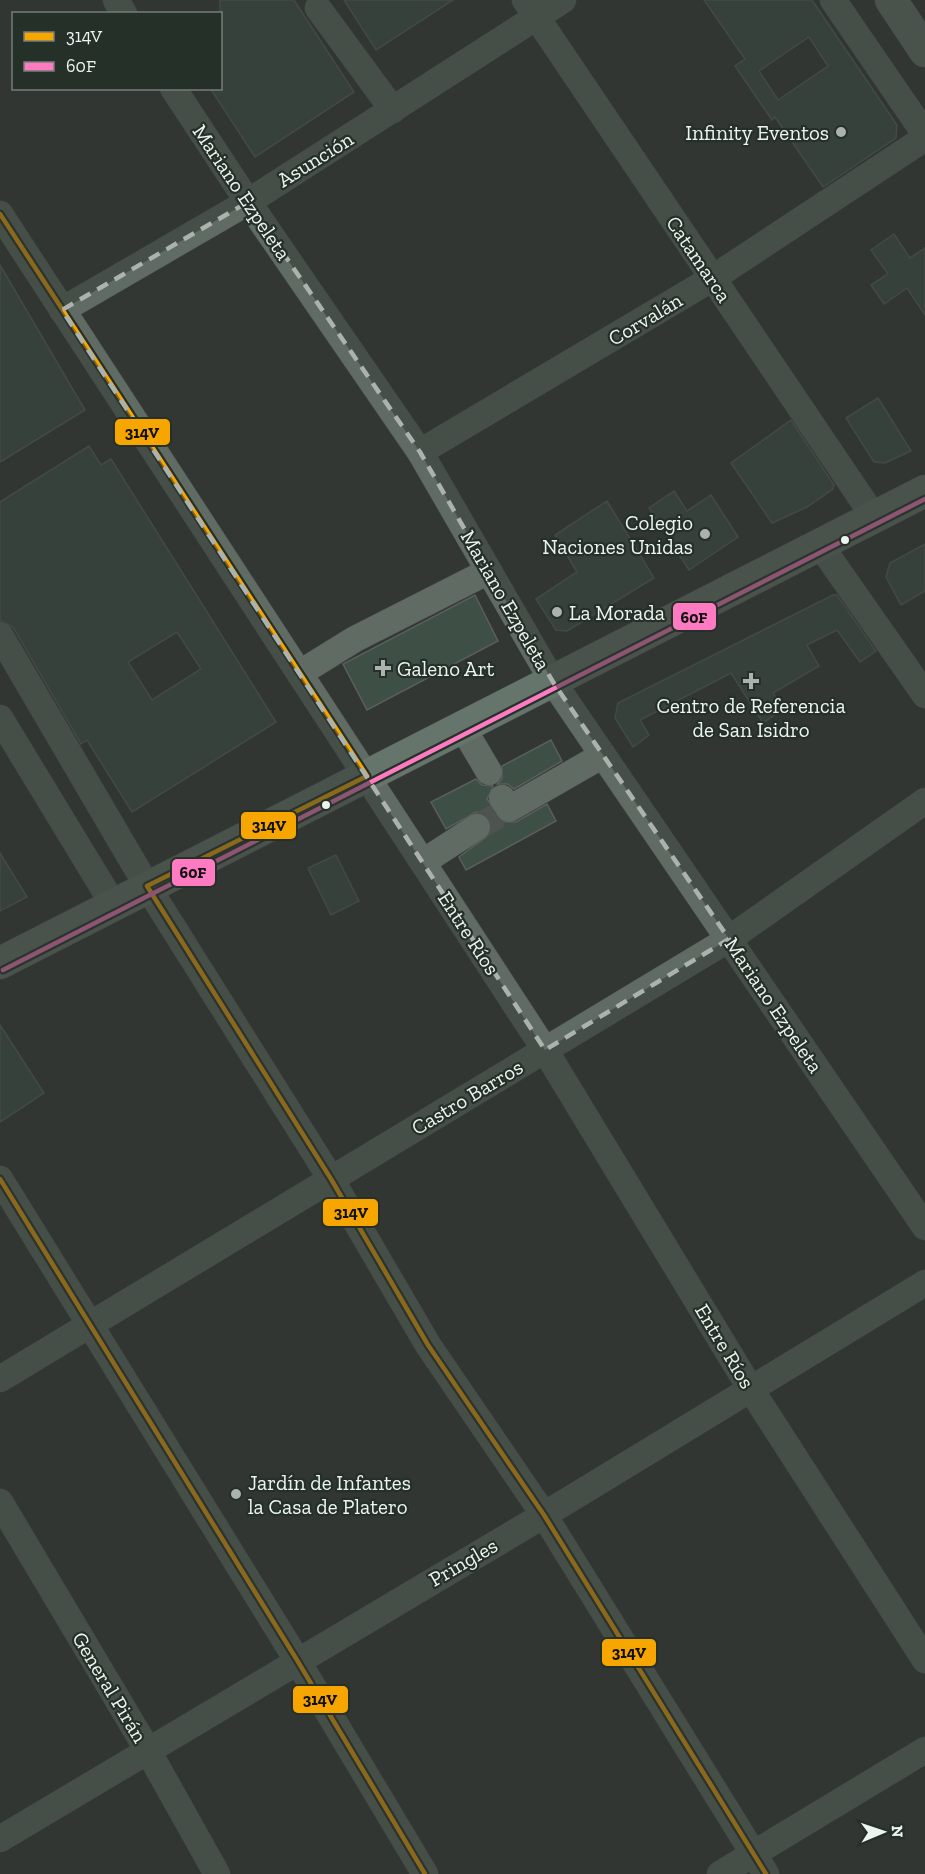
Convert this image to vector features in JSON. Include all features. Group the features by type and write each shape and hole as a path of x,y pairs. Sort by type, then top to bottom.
{"main road":[{"path":"891,0 925,51"},
{"path":"0,963 925,491"}],"street":[{"name":"Asunción","path":"62,310 248,202 393,110 531,9 563,0"},
{"path":"833,0 925,134"},
{"path":"318,8 393,110"},
{"name":"Catamarca","path":"531,9 874,517"},
{"name":"Mariano Ezpeleta","path":"175,90 248,202 420,452 553,682 925,1227"},
{"name":"Corvalán","path":"420,452 712,279 925,138"},
{"name":"Entre Ríos","path":"0,214 545,1050 750,1388 925,1660"},
{"path":"820,544 925,695"},
{"path":"300,674 355,639 489,571"},
{"path":"0,635 147,886 331,1179 428,1345 544,1515 766,1874"},
{"path":"0,718 113,904"},
{"path":"463,728 489,772"},
{"path":"423,862 497,812 603,755"},
{"name":"Castro Barros","path":"0,1379 90,1327 729,939 925,801"},
{"path":"0,1179 297,1660 425,1874"},
{"name":"Pringles","path":"0,1839 147,1749 544,1515 925,1282"},
{"name":"General Pirán","path":"0,1502 147,1749 217,1874"},
{"path":"720,1874 752,1852 925,1750"}],"highlighted area":[{"path":"248,202 420,452 553,682 729,939 545,1050 62,310"}],"building":[{"path":"220,0 294,0 354,92 255,157 211,90 222,90 222,12 220,12"},
{"path":"344,0 453,0 376,50"},
{"path":"704,0 812,0 897,125 896,138 823,187 775,117 772,120 735,66 745,59","holes":["809,37 828,66 778,100 759,71"]},
{"path":"894,234 910,258 925,248 925,315 907,288 884,304 871,285 888,274 871,250"},
{"path":"0,265 85,410 0,462"},
{"path":"878,398 911,451 885,463 874,462 846,418"},
{"path":"791,420 834,485 833,489 807,507 772,523 731,463"},
{"path":"89,446 101,465 111,459 276,722 132,812 87,740 81,744 13,627 0,620 0,502","holes":["177,632 201,669 152,700 128,662"]},
{"path":"674,491 687,511 711,495 738,537 689,570 649,508"},
{"path":"607,501 654,578 567,631 556,630 536,599 577,572 555,535"},
{"path":"925,544 925,591 901,605 886,577 890,563"},
{"path":"475,595 498,641 367,710 343,664"},
{"path":"837,595 876,651 860,662 837,630 807,645 819,666 773,693 783,709 763,723 731,673 640,720 649,735 633,747 615,718 618,703"},
{"path":"551,740 562,761 514,789 508,784 497,784 502,779 502,766"},
{"path":"476,779 482,785 493,786 487,799 502,822 516,822 547,804 556,821 466,870 459,857 490,834 490,819 476,812 446,829 431,802"},
{"path":"0,853 27,897 0,911"},
{"path":"336,855 359,901 331,915 308,868"},
{"path":"0,1025 44,1093 0,1122"}],"tunnel":[{"path":"477,827 499,815"}],"transit line":[{"name":"314V","path":"0,214 367,776 147,886 331,1179 428,1345 544,1515 766,1874"},
{"name":"60F","path":"3,970 925,499"},
{"name":"314V","path":"0,1179 297,1660 425,1874"}],"place":[{"name":"Infinity Eventos","path":"841,132"},
{"name":"Colegio Naciones Unidas","path":"705,534"},
{"name":"La Morada","path":"557,612"},
{"name":"Galeno Art","path":"383,668"},
{"name":"Centro de Referencia de San Isidro","path":"751,681"},
{"name":"Jardín de Infantes la Casa de Platero","path":"236,1494"}]}
